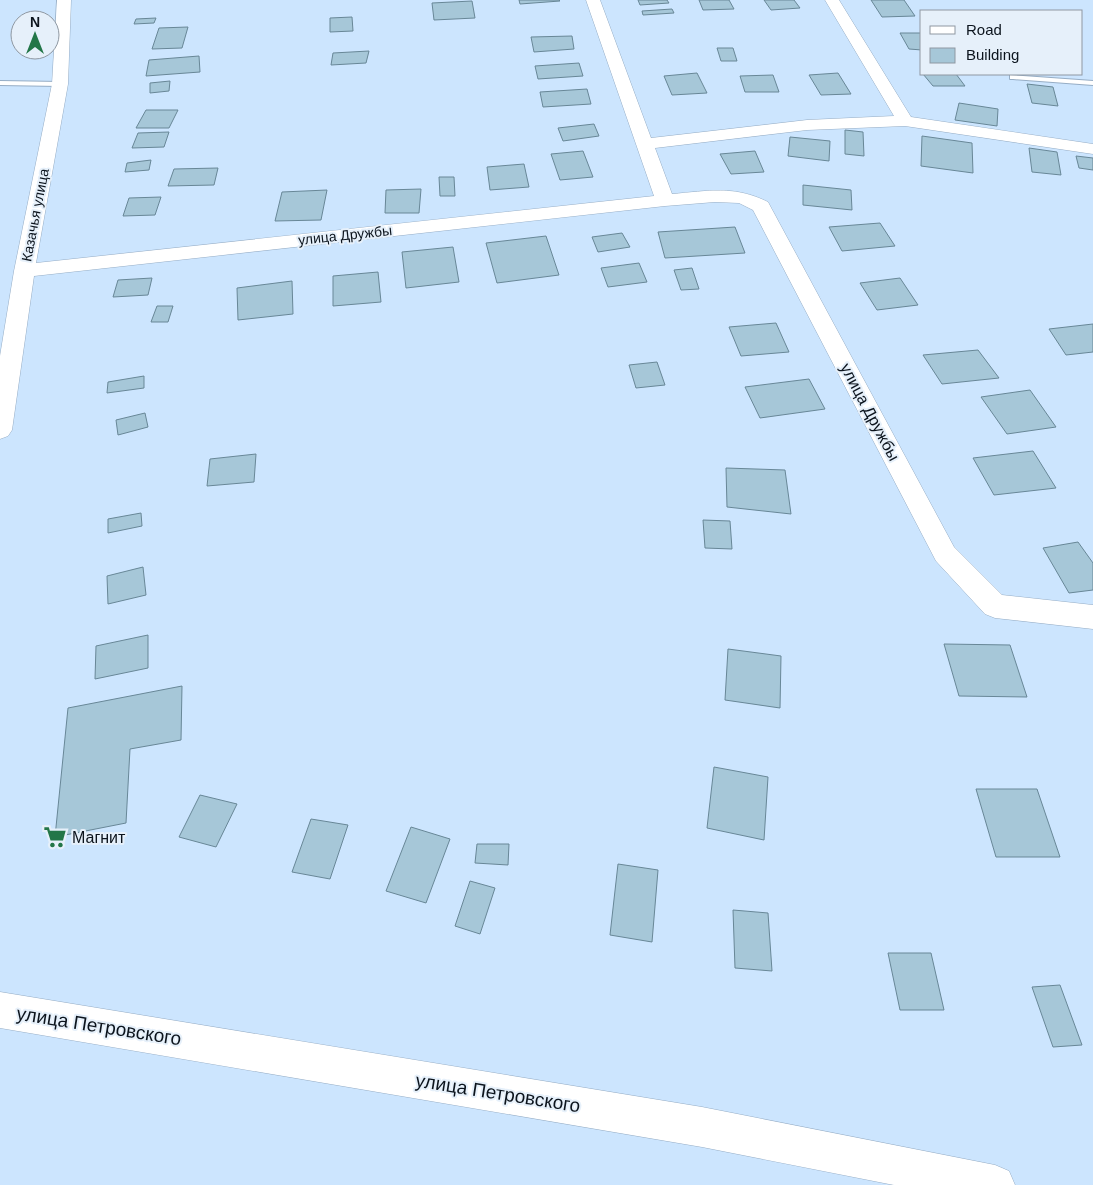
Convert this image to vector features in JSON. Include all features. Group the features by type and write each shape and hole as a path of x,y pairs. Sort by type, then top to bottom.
{"street":[{"name":"Казачья улица","path":"0,430 24,271 60,84 64,0"},
{"path":"592,0 665,200"},
{"path":"832,0 898,107 904,121"},
{"path":"646,144 830,122 904,121 1093,148"},
{"name":"улица Дружбы","path":"24,271 665,200 715,196 743,197 761,206 945,554 995,606 1093,617"},
{"name":"улица Петровского","path":"0,1010 702,1127 995,1185"}],"lane":[{"path":"1013,77 1093,83"},
{"path":"0,83 60,84"}],"building":[{"path":"519,0 559,0 560,1 520,4"},
{"path":"638,0 667,0 669,3 640,5"},
{"path":"699,0 729,0 734,9 703,10"},
{"path":"764,0 794,0 800,8 771,10"},
{"path":"871,0 904,0 915,16 882,17"},
{"path":"472,1 475,18 434,20 432,3"},
{"path":"672,9 674,13 643,15 642,11"},
{"path":"352,17 353,31 330,32 330,18"},
{"path":"156,18 154,23 134,24 136,19"},
{"path":"188,27 182,48 152,49 159,28"},
{"path":"900,33 920,33 920,50 909,49"},
{"path":"572,36 574,49 534,52 531,37"},
{"path":"717,48 733,48 737,61 721,61"},
{"path":"369,51 366,63 331,65 333,53"},
{"path":"199,56 200,72 146,76 149,60"},
{"path":"579,63 583,76 538,79 535,66"},
{"path":"697,73 707,93 672,95 664,76"},
{"path":"838,73 851,94 821,95 809,75"},
{"path":"773,75 779,92 745,92 740,76"},
{"path":"924,75 957,75 965,86 933,86"},
{"path":"170,81 169,91 150,93 150,83"},
{"path":"1027,84 1053,87 1058,106 1032,103"},
{"path":"587,89 591,104 543,107 540,92"},
{"path":"959,103 998,109 997,126 955,120"},
{"path":"146,110 178,110 169,128 136,128"},
{"path":"594,124 599,136 563,141 558,128"},
{"path":"845,130 863,132 864,156 845,154"},
{"path":"169,132 164,147 132,148 138,133"},
{"path":"922,136 972,143 973,173 921,166"},
{"path":"790,137 830,141 829,161 788,156"},
{"path":"1029,148 1057,152 1061,175 1032,172"},
{"path":"583,151 593,177 560,180 551,154"},
{"path":"755,151 764,172 731,174 720,154"},
{"path":"1076,156 1093,158 1093,170 1079,168"},
{"path":"151,160 149,170 125,172 127,163"},
{"path":"524,164 529,187 490,190 487,167"},
{"path":"218,168 214,185 168,186 174,169"},
{"path":"439,177 454,177 455,196 440,196"},
{"path":"803,185 851,190 852,210 803,205"},
{"path":"421,189 419,213 385,213 386,190"},
{"path":"327,190 321,220 275,221 282,192"},
{"path":"161,197 155,215 123,216 129,198"},
{"path":"880,223 895,246 842,251 829,227"},
{"path":"735,227 745,253 665,258 658,232"},
{"path":"622,233 630,247 598,252 592,237"},
{"path":"546,236 559,275 497,283 486,243"},
{"path":"453,247 459,282 406,288 402,252"},
{"path":"639,263 647,282 608,287 601,268"},
{"path":"692,268 699,289 681,290 674,270"},
{"path":"378,272 381,302 333,306 333,276"},
{"path":"152,278 148,295 113,297 118,280"},
{"path":"900,278 918,305 877,310 860,283"},
{"path":"292,281 293,314 238,320 237,288"},
{"path":"157,306 173,306 168,322 151,322"},
{"path":"776,323 789,352 741,356 729,327"},
{"path":"1093,324 1093,352 1066,355 1049,329"},
{"path":"978,350 999,378 942,384 923,355"},
{"path":"657,362 665,385 636,388 629,365"},
{"path":"144,376 144,388 107,393 108,382"},
{"path":"809,379 825,409 760,418 745,387"},
{"path":"1030,390 1056,427 1007,434 981,397"},
{"path":"145,413 148,427 118,435 116,420"},
{"path":"1033,451 1056,488 994,495 973,458"},
{"path":"256,454 254,482 207,486 210,459"},
{"path":"726,468 785,470 791,514 727,507"},
{"path":"141,513 142,526 108,533 108,519"},
{"path":"703,520 730,521 732,549 705,548"},
{"path":"1078,542 1093,563 1093,590 1069,593 1043,548"},
{"path":"143,567 146,595 108,604 107,576"},
{"path":"148,635 148,668 95,679 96,646"},
{"path":"944,644 1010,645 1027,697 959,696"},
{"path":"728,649 781,656 780,708 725,700"},
{"path":"182,686 181,740 130,749 126,823 55,837 68,708"},
{"path":"714,767 768,777 764,840 707,828"},
{"path":"976,789 1037,789 1060,857 996,857"},
{"path":"200,795 237,804 216,847 179,837"},
{"path":"311,819 348,825 330,879 292,872"},
{"path":"411,827 450,839 426,903 386,891"},
{"path":"477,844 509,844 508,865 475,863"},
{"path":"618,864 658,870 652,942 610,935"},
{"path":"470,881 495,888 480,934 455,926"},
{"path":"733,910 768,913 772,971 735,968"},
{"path":"888,953 931,953 944,1010 900,1010"},
{"path":"1060,985 1082,1045 1053,1047 1032,987"}],"place":[{"name":"Магнит","path":"55,837"}]}
